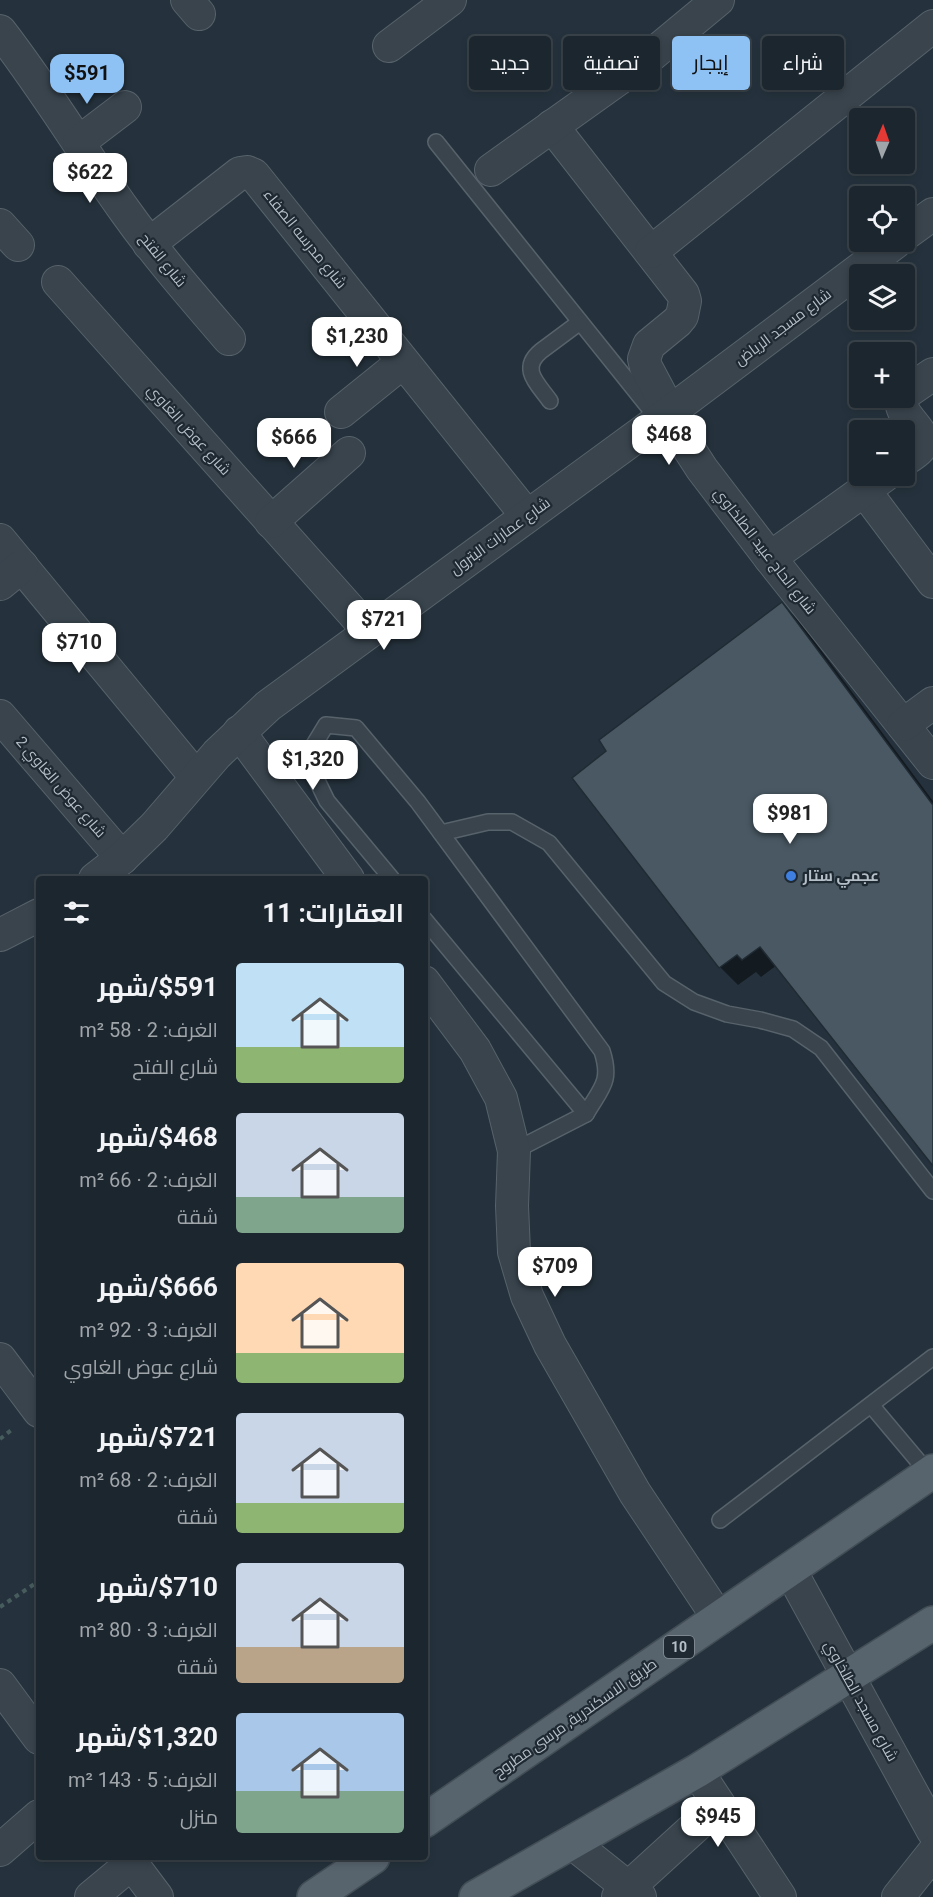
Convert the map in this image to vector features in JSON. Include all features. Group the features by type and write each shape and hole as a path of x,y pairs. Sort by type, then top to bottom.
{"main road":[{"name":"طريق الاسكندرية, مرسى مطروح","path":"428,1818 931,1473"},
{"path":"476,1897 697,1771 933,1623"},
{"path":"314,1897 369,1860"}],"street":[{"path":"389,46 450,0"},
{"path":"491,170 648,58 718,0"},
{"path":"651,252 933,27"},
{"name":"شارع الفتح","path":"0,31 48,96 103,180 149,244 229,339"},
{"path":"79,142 125,107"},
{"name":"شارع الحاج عبيد الطلخاوي","path":"552,126 679,287 685,301 682,316 649,345 644,359 664,416 770,558 933,764"},
{"name":"شارع مدرسه الصفاء","path":"149,244 240,173 247,172 254,175 527,516"},
{"path":"915,227 933,214"},
{"name":"شارع مسجد الرياض","path":"664,416 883,252"},
{"name":"شارع عوض الغاوي","path":"58,282 369,631"},
{"path":"341,412 403,362"},
{"path":"915,386 933,374"},
{"name":"شارع عمارات البترول","path":"99,876 122,858 176,803 196,777 238,732 268,706 664,416"},
{"path":"915,427 922,441 915,452"},
{"path":"271,522 349,453"},
{"path":"770,558 870,486"},
{"path":"876,486 933,582"},
{"path":"0,540 11,575 196,777"},
{"path":"903,725 933,703"},
{"name":"شارع عوض الغاوي 2","path":"0,716 122,858"},
{"path":"238,732 346,876"},
{"path":"0,934 36,916"},
{"path":"428,987 475,1050 501,1098 514,1151 514,1252 527,1296 550,1345 635,1493 719,1619"},
{"path":"0,1359 36,1407"},
{"name":"شارع مسجد الطلخاوي","path":"790,1570 848,1677 925,1796 933,1831"},
{"path":"0,1685 36,1734"},
{"path":"697,1771 780,1897"},
{"path":"571,1842 629,1894 719,1805"},
{"path":"0,1850 36,1819"},
{"path":"898,1897 933,1853"},
{"path":"91,1897 130,1860 157,1897"}],"lane":[{"path":"436,142 580,322 664,416"},
{"path":"550,401 530,372 534,356 580,322"},
{"path":"390,876 327,801 306,758 326,725 356,729 418,802 602,1051 606,1065 606,1080 586,1114 514,1151"},
{"path":"441,833 488,822 512,822 549,843 664,983 694,1002 727,1014 793,1029 821,1048 933,1191"},
{"path":"428,924 586,1114"},
{"path":"720,1520 933,1357"},
{"path":"871,1405 931,1473"}],"path":[{"path":"0,1607 36,1583"}],"building":[{"name":"عجمي ستار","path":"782,602 933,805 933,1166 760,947 742,960 737,955 719,968 572,778 606,751 599,740"}],"place":[{"name":"عجمي ستار","path":"791,876"}]}
